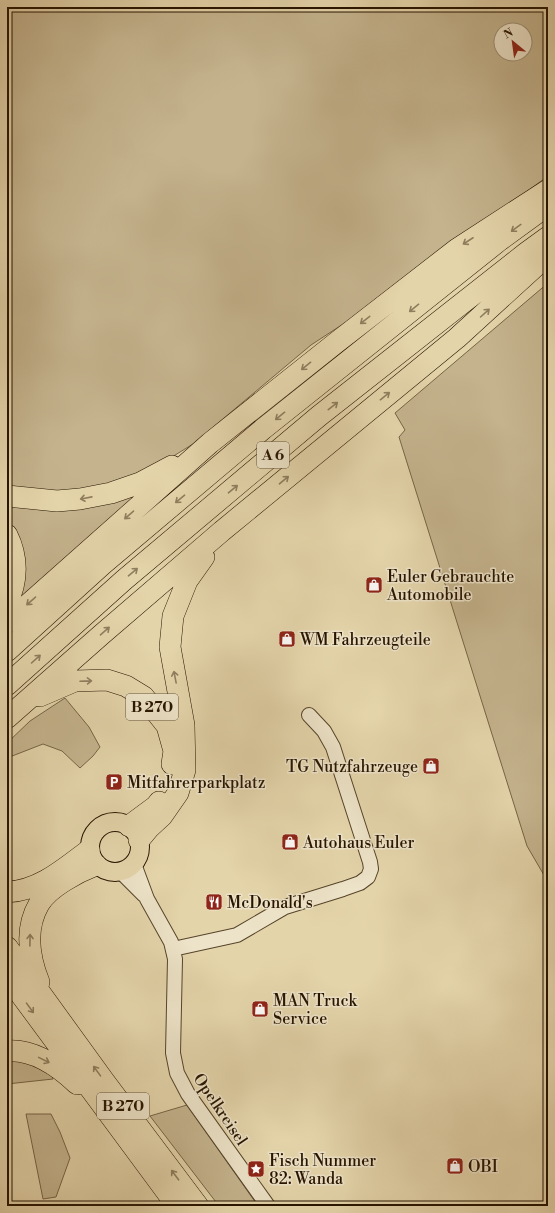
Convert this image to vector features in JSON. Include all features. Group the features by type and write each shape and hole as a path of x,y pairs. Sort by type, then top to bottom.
{"highway":[{"path":"7,622 210,443 457,249 548,190"},
{"name":"A 6","path":"7,650 103,564 263,429 500,240 548,205"},
{"name":"A 6","path":"7,685 124,580 319,416 548,237"},
{"name":"A 6","path":"23,703 222,532 457,338 548,255"},
{"path":"7,496 57,501 80,499 111,493 140,483 171,467 210,443"},
{"name":"A 6","path":"134,833 149,828 162,816 178,793 185,770 184,725 170,647 173,616 187,581 222,532"},
{"path":"7,535 12,545 16,564 15,579 11,595 7,603"},
{"name":"B 270","path":"23,703 75,681 107,680 126,686 144,697 167,726 174,751 168,787 156,806 134,833"},
{"path":"7,718 23,703"},
{"path":"7,892 24,890 93,858"},
{"path":"49,1004 38,979 30,950 32,919 39,904 52,890 80,872 93,858"},
{"name":"B 270","path":"7,947 104,1081 198,1206"},
{"name":"B 270","path":"7,976 177,1206"},
{"name":"B 270","path":"7,1051 31,1054 60,1069 112,1119"}],"main road":[{"path":"111,822 120,822 134,833 140,848 139,857 127,868 112,873 108,872 104,870 93,858 90,840 94,831 102,825 111,822"}],"street":[{"path":"173,949 237,935 285,907 360,883 368,877 371,870 370,862 333,747 324,731 309,715"},
{"name":"Opelkreisel","path":"127,868 164,927 173,949 175,959 173,1053 177,1073 188,1094 268,1206"}],"shaded area":[{"path":"7,7 548,7 548,176 366,309 311,345 193,444 138,478 86,494 7,490"},
{"path":"548,283 548,882 527,846 399,437 405,430 395,413"},
{"path":"153,483 19,601 11,526 7,521 7,502"},
{"path":"65,698 89,727 100,747 93,756 80,768 62,751 43,744 7,758 7,743 30,721"},
{"path":"7,1058 49,1068 53,1079 7,1084"},
{"path":"187,1105 258,1206 219,1206 150,1116"},
{"path":"26,1114 51,1114 70,1158 56,1197 43,1199"}],"place":[{"name":"Euler Gebrauchte Automobile","path":"374,585"},
{"name":"WM Fahrzeugteile","path":"287,639"},
{"name":"TG Nutzfahrzeuge","path":"431,766"},
{"name":"Mitfahrerparkplatz","path":"114,782"},
{"name":"Autohaus Euler","path":"290,842"},
{"name":"McDonald's","path":"214,902"},
{"name":"MAN Truck Service","path":"260,1009"},
{"name":"OBI","path":"455,1166"},
{"name":"Fisch Nummer 82: Wanda","path":"256,1169"}]}
